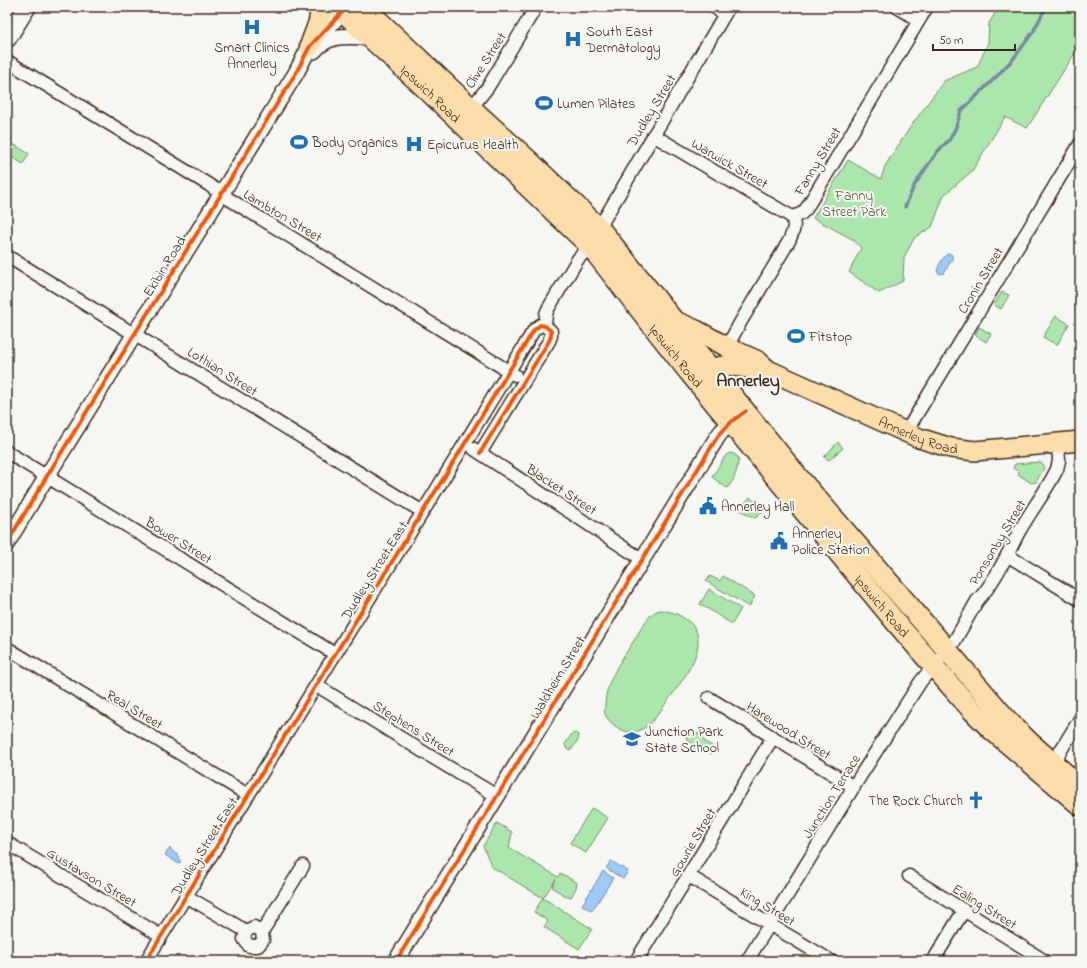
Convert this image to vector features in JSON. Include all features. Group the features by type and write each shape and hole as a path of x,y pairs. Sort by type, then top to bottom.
{"highway":[{"path":"310,46 319,22 321,7"},
{"name":"Ipswich Road","path":"364,7 471,108 530,161 598,228 711,368 738,417 899,626 958,695 992,730 1080,805"},
{"name":"Ipswich Road","path":"343,8 370,37 426,88 590,246 690,372 798,477 1007,720 1029,742 1080,787"}],"main road":[{"path":"7,39 27,7"},
{"name":"Annerley Road","path":"673,320 758,361 768,370 919,438 951,448 975,451 1080,441"},
{"name":"Annerley Road","path":"690,372 728,365 746,367 755,370 768,370"}],"street":[{"name":"Clive Street","path":"471,108 488,88 536,7"},
{"path":"714,7 727,10"},
{"path":"897,7 919,20"},
{"name":"Fanny Street","path":"792,216 801,214 806,209 927,7"},
{"name":"Ekibin Road","path":"7,543 296,73 310,46 343,8"},
{"name":"Dudley Street","path":"598,228 727,10"},
{"name":"Ekibin Road","path":"296,73 316,48 329,40 343,36 370,37"},
{"name":"Lambton Street","path":"7,61 524,381"},
{"name":"Warwick Street","path":"653,135 792,216"},
{"name":"Cronin Street","path":"906,432 1080,144"},
{"path":"727,347 740,322 789,241 794,227 794,220 792,216"},
{"path":"480,453 551,336 551,331 545,326 548,309 578,259 590,246"},
{"name":"Lothian Street","path":"7,256 423,512"},
{"name":"Dudley Street East","path":"146,961 534,330 540,325 545,326"},
{"name":"Waldheim Street","path":"396,961 718,436 738,417"},
{"name":"Blacket Street","path":"465,443 642,559"},
{"name":"Ponsonby Street","path":"947,651 957,638 977,601 982,596 1007,555 1057,469 1059,461 1058,443"},
{"name":"Bower Street","path":"7,452 335,654"},
{"path":"1007,555 1080,600"},
{"name":"Real Street","path":"7,648 248,795"},
{"name":"Junction Terrace","path":"747,961 854,787 921,682 947,651"},
{"name":"Stephens Street","path":"316,685 497,796"},
{"name":"Harewood Street","path":"709,698 854,787"},
{"path":"1053,763 1080,719"},
{"name":"Gowrie Street","path":"636,961 773,738"},
{"name":"Gustavson Street","path":"7,843 161,936"},
{"path":"262,931 254,927 246,931 244,939 249,946 258,946 263,940 262,931 303,866"},
{"name":"King Street","path":"689,876 831,961"},
{"name":"Ealing Street","path":"909,876 1045,961"},
{"path":"186,896 246,931"},
{"path":"933,961 964,910"}],"green space":[{"name":"Fanny Street Park","path":"999,7 1080,7 1080,45 1027,128 1005,117 972,171 944,195 932,227 915,237 904,257 903,281 879,293 849,272 861,248 854,240 813,218 848,160 881,179 885,166 911,126 944,81 977,67 988,43 989,23"},
{"path":"7,140 29,154 23,164 7,154"},
{"path":"1002,292 1009,295 1001,309 994,305"},
{"path":"1056,316 1069,324 1057,345 1043,337"},
{"path":"979,327 991,334 986,342 975,335"},
{"path":"838,442 843,448 829,460 824,457"},
{"path":"730,453 739,458 734,478 727,488 712,477 726,455"},
{"path":"1040,462 1044,465 1044,468 1036,482 1031,483 1018,474 1019,472 1013,468 1015,464"},
{"path":"750,497 757,504 761,505 762,513 755,518 739,510"},
{"path":"710,576 720,581 723,576 755,596 749,607 706,581"},
{"path":"709,589 741,609 732,624 700,604"},
{"path":"660,610 679,615 694,627 698,636 698,646 695,657 678,687 651,723 636,732 628,732 614,725 605,714 608,687 620,662 648,619 651,615"},
{"path":"691,731 701,735 705,742 715,748 712,754 687,740 686,735"},
{"path":"575,733 579,738 572,749 569,750 566,748 565,744 572,734"},
{"path":"592,808 608,818 586,853 570,843"},
{"path":"497,823 512,832 509,848 558,877 560,874 564,875 577,883 571,897 567,897 553,888 556,879 543,898 492,867 483,846"},
{"path":"543,898 592,929 579,949 544,927 548,921 534,912"}],"water":[{"path":"949,253 952,255 952,259 944,273 940,274 937,272 938,267"},
{"path":"170,848 179,856 179,860 181,861 179,864 165,855"},
{"path":"611,861 628,871 623,879 606,868"},
{"path":"603,871 613,878 592,911 582,905"}],"waterway":[{"path":"905,207 914,186 938,151 950,139 961,111 1014,58 1033,32 1046,7"}],"cycle path":[{"path":"7,543 296,73 310,46 347,7"},
{"path":"146,961 534,330 540,325 545,326 551,331 549,341 480,453"},
{"path":"396,961 718,436 731,422 746,411"}],"place":[{"name":"Smart Clinics Annerley","path":"252,27"},
{"name":"South East Dermatology","path":"573,39"},
{"name":"Lumen Pilates","path":"544,103"},
{"name":"Body Organics","path":"299,142"},
{"name":"Epicurus Health","path":"414,144"},
{"name":"Fitstop","path":"796,336"},
{"name":"Annerley Hall","path":"708,506"},
{"name":"Annerley Police Station","path":"779,541"},
{"name":"Junction Park State School","path":"632,739"},
{"name":"The Rock Church","path":"976,800"}],"district":[{"name":"Annerley","path":"748,380"}]}
